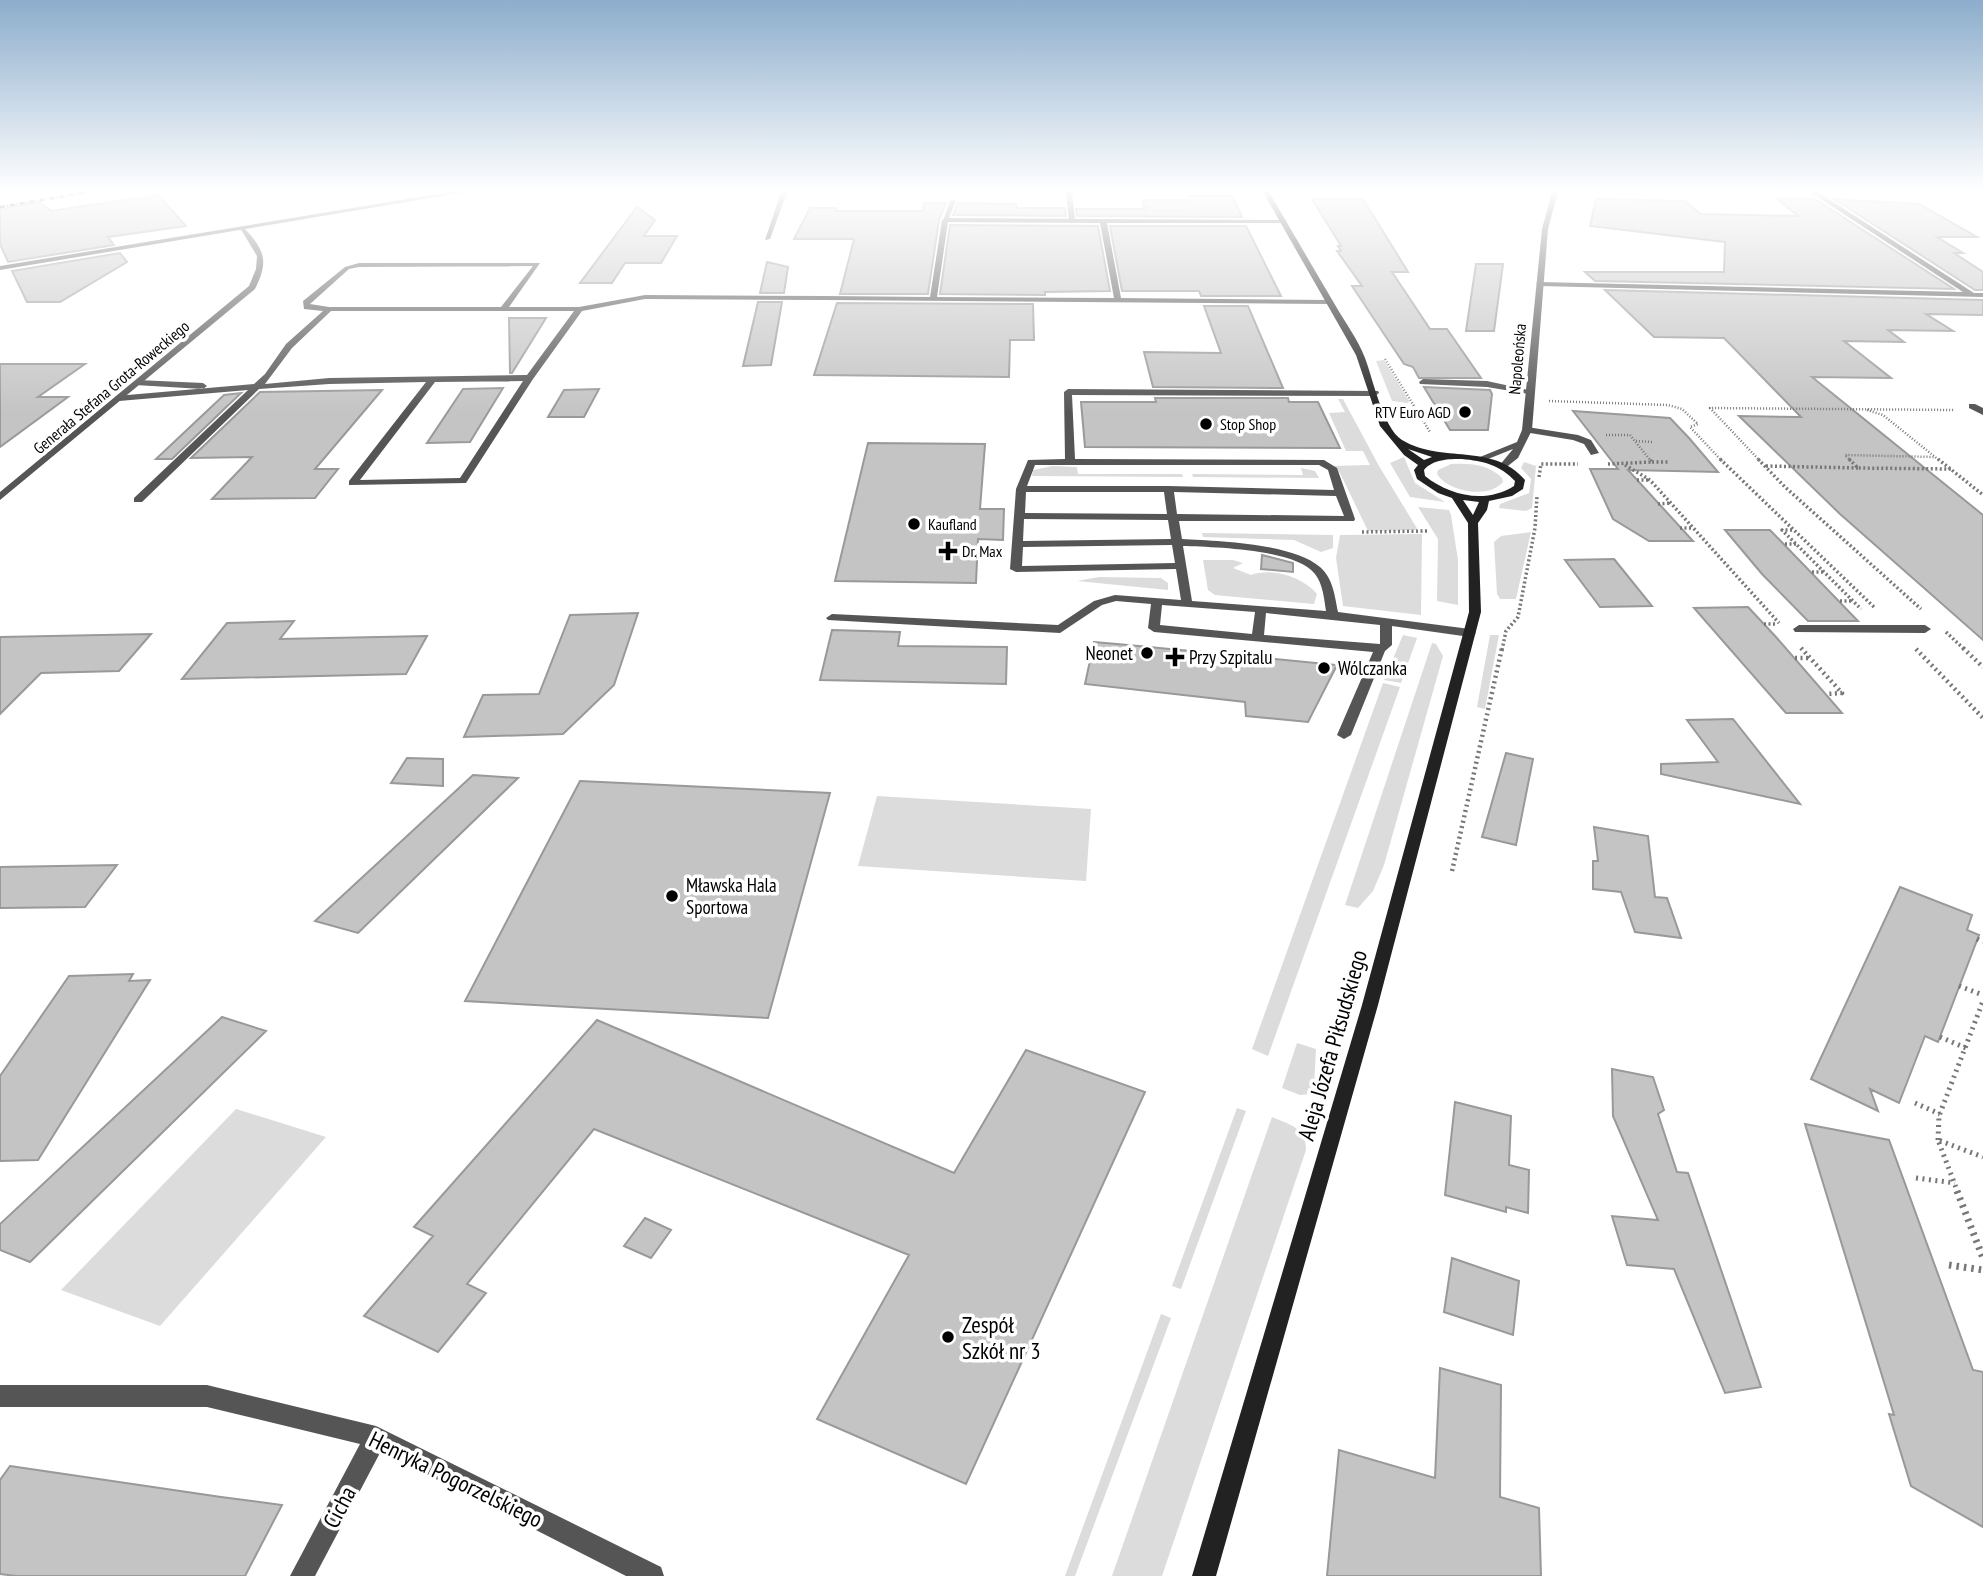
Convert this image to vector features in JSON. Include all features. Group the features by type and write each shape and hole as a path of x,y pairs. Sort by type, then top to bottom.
{"main road":[{"path":"1308,266 1360,355 1385,426 1407,453 1423,464"},
{"path":"1399,442 1441,457 1480,458 1504,466 1520,480 1519,487 1501,497 1485,498 1455,495 1439,490 1420,477 1419,470 1423,464 1441,457"},
{"name":"Aleja Józefa Piłsudskiego","path":"1204,1576 1370,1004 1470,633 1477,598 1473,523 1455,495"},
{"name":"Aleja Józefa Piłsudskiego","path":"1473,523 1482,510 1485,498"}],"street":[{"name":"Generała Stefana Grota-Roweckiego","path":"0,497 252,287 261,266"},
{"path":"357,266 347,268 306,303 307,307 579,309 645,298 1329,302"},
{"path":"503,309 537,266"},
{"path":"933,299 938,266"},
{"path":"1111,266 1118,301"},
{"name":"Napoleońska","path":"1504,466 1515,456 1527,430 1542,266"},
{"path":"1927,266 1972,295"},
{"path":"1540,284 1792,293 1983,295"},
{"path":"138,500 277,365 289,346 330,309"},
{"path":"433,379 352,483 463,481 529,378 579,309"},
{"path":"119,398 329,381 529,378"},
{"path":"1423,382 1487,384 1529,391"},
{"path":"138,383 253,389"},
{"path":"1070,462 1068,391 1375,393"},
{"path":"1972,406 1983,412"},
{"path":"1527,430 1575,437 1588,442 1594,453"},
{"path":"1480,458 1519,444"},
{"path":"1018,516 1350,520 1332,468 1321,462 1031,462 1021,489 1018,516 1016,544 1016,569 1181,566"},
{"path":"1188,477 1192,490"},
{"path":"1021,489 1168,489 1340,494"},
{"path":"1168,489 1187,603"},
{"path":"1016,544 1177,543 1235,545 1275,552 1313,567 1324,578 1333,615"},
{"path":"832,618 1060,629 1098,603 1115,598 1333,615 1470,633"},
{"path":"1157,600 1154,628 1380,649"},
{"path":"1258,638 1261,609"},
{"path":"1344,735 1380,649 1386,645 1386,622"},
{"path":"1799,629 1925,629"},
{"name":"Henryka Pogorzelskiego","path":"0,1396 208,1396 376,1437 652,1576"},
{"name":"Cicha","path":"302,1576 376,1437"}],"path":[{"path":"1383,356 1432,436"},
{"path":"1545,401 1668,405 1682,409 1698,424 1690,427 1983,718"},
{"path":"1922,610 1765,466 1710,408 1963,412"},
{"path":"1863,409 1884,415 1983,495"},
{"path":"1610,429 1615,435"},
{"path":"1636,442 1652,442"},
{"path":"1858,468 1844,455 1935,457"},
{"path":"1651,462 1669,462"},
{"path":"1621,464 1650,480 1780,624 1764,624"},
{"path":"1765,466 1951,469"},
{"path":"1637,480 1650,480"},
{"path":"1658,504 1672,503"},
{"path":"1452,871 1506,631 1518,617 1535,516"},
{"path":"1679,528 1693,528"},
{"path":"1793,530 1783,530 1861,608 1894,627"},
{"path":"1785,544 1797,544"},
{"path":"1812,572 1824,572"},
{"path":"1840,601 1853,601"},
{"path":"1940,627 1983,667"},
{"path":"1796,642 1842,693 1826,694"},
{"path":"1795,658 1810,658"},
{"path":"1959,986 1983,995"},
{"path":"1983,1001 1940,1114 1938,1140 1983,1258"},
{"path":"1940,1037 1966,1048"},
{"path":"1915,1102 1940,1114"},
{"path":"1938,1140 1983,1157"},
{"path":"1916,1178 1955,1183"},
{"path":"1949,1265 1983,1270"}],"shaded area":[{"path":"1384,360 1408,403 1392,401 1376,361"},
{"path":"1338,399 1343,399 1418,530 1368,531 1340,473 1332,466 1370,465 1363,451 1346,451 1329,413 1345,412"},
{"path":"1404,457 1415,483 1445,502 1410,497 1390,463"},
{"path":"1524,462 1536,466 1532,508 1526,511 1499,508 1500,504 1529,493 1531,479 1521,468"},
{"path":"1451,464 1485,467 1497,473 1503,482 1497,487 1479,492 1459,489 1442,480 1437,474 1438,470"},
{"path":"1053,466 1077,467 1078,474 1182,474 1183,477 1032,476 1033,470"},
{"path":"1301,468 1315,471 1319,478 1193,477 1192,474 1303,475"},
{"path":"1418,507 1449,510 1458,560 1458,605 1437,601 1438,539"},
{"path":"1531,532 1516,599 1500,599 1497,594 1494,542 1501,536"},
{"path":"1202,533 1333,535 1333,548 1321,552 1294,540 1203,537"},
{"path":"1422,534 1421,615 1343,606 1336,558 1340,535"},
{"path":"1203,560 1233,560 1243,563 1233,568 1251,575 1268,572 1295,578 1317,594 1314,604 1215,595 1208,590"},
{"path":"1099,577 1161,578 1168,583 1168,590 1077,581"},
{"path":"1403,635 1417,638 1401,683 1384,680"},
{"path":"1490,635 1499,635 1485,709 1477,707"},
{"path":"1432,643 1436,644 1443,656 1384,865 1373,891 1358,908 1345,905"},
{"path":"1383,683 1400,687 1268,1056 1252,1049"},
{"path":"877,796 1091,809 1086,881 858,866"},
{"path":"1297,1043 1316,1049 1311,1094 1300,1095 1282,1088"},
{"path":"1237,1108 1246,1111 1181,1289 1172,1286"},
{"path":"236,1109 326,1137 160,1326 61,1290"},
{"path":"1272,1117 1296,1128 1303,1136 1306,1150 1162,1576 1112,1576"},
{"path":"1161,1314 1171,1318 1075,1576 1065,1576"}],"building":[{"path":"45,266 121,266 60,302 27,302 12,271"},
{"path":"593,266 623,266 612,283 580,283"},
{"path":"766,266 788,267 784,293 760,293"},
{"path":"847,266 932,266 928,294 840,294"},
{"path":"944,266 1105,266 1110,291 1045,292 1045,295 940,294"},
{"path":"1117,266 1266,266 1281,296 1201,296 1199,291 1122,291"},
{"path":"1347,266 1404,266 1408,272 1392,272 1430,329 1447,329 1481,378 1419,378 1413,367 1404,364 1352,286 1362,286"},
{"path":"1476,266 1503,266 1494,331 1466,331"},
{"path":"1724,266 1918,266 1954,289 1595,281 1585,272 1724,272"},
{"path":"1937,266 1973,266 1983,272 1983,290 1975,290"},
{"path":"1605,290 1983,300 1983,315 1926,314 1953,331 1888,330 1904,342 1844,341 1891,378 1812,377 1983,515 1983,640 1840,514 1739,416 1801,417 1724,338 1654,337"},
{"path":"758,302 782,302 771,365 743,366"},
{"path":"837,303 1033,304 1034,340 1010,340 1009,377 814,375"},
{"path":"1204,306 1248,306 1283,388 1153,387 1144,352 1221,353"},
{"path":"509,318 546,318 512,373 510,373"},
{"path":"0,364 85,364 38,397 68,397 0,447"},
{"name":"RTV Euro AGD","path":"1424,387 1490,390 1492,394 1488,430 1450,430"},
{"path":"503,388 470,442 427,443 463,389"},
{"path":"599,389 584,417 548,417 564,390"},
{"path":"382,390 315,469 338,469 315,498 212,499 252,457 191,458 260,392"},
{"path":"241,393 172,459 156,459 224,395"},
{"name":"Stop Shop","path":"1155,398 1288,398 1289,402 1318,402 1340,448 1085,447 1081,402 1156,402"},
{"path":"1573,411 1670,418 1689,438 1718,472 1628,470 1693,541 1649,541 1613,519 1590,469 1618,469"},
{"name":"Kaufland","path":"868,443 985,444 980,509 1004,509 1003,540 978,539 976,583 835,581"},
{"path":"1725,530 1770,530 1858,621 1808,621 1762,574"},
{"path":"1262,555 1293,563 1293,572 1261,569"},
{"path":"1614,559 1652,606 1600,607 1565,560"},
{"path":"1748,607 1842,713 1786,713 1694,608"},
{"path":"638,613 614,685 563,734 464,737 483,695 539,694 570,615"},
{"path":"294,621 280,639 427,636 406,674 182,679 227,623"},
{"path":"832,630 900,632 898,646 1007,647 1006,684 820,680"},
{"path":"151,634 119,671 41,673 0,714 0,637"},
{"path":"1094,642 1337,665 1308,722 1246,716 1245,702 1085,684"},
{"path":"1733,719 1800,804 1661,774 1661,764 1718,762 1687,720"},
{"path":"1506,753 1533,759 1516,845 1482,837"},
{"path":"407,758 443,759 443,786 391,783"},
{"path":"473,775 518,778 358,933 315,921"},
{"name":"Mławska Hala Sportowa","path":"580,781 830,793 768,1018 465,1001"},
{"path":"1594,827 1648,836 1655,897 1667,898 1681,938 1635,932 1621,892 1593,889 1593,861 1598,861"},
{"path":"117,865 85,907 0,908 0,867"},
{"path":"1900,887 1972,915 1967,930 1979,935 1938,1042 1925,1036 1899,1103 1870,1089 1878,1111 1811,1079"},
{"path":"133,974 129,981 150,980 38,1160 0,1161 0,1076 69,976"},
{"path":"222,1017 266,1031 30,1262 0,1250 0,1224"},
{"path":"597,1020 954,1173 1026,1050 1145,1092 966,1484 817,1419 909,1255 594,1129 467,1284 486,1293 438,1352 364,1316 433,1236 414,1227"},
{"path":"1612,1069 1653,1077 1664,1110 1658,1114 1677,1172 1688,1173 1761,1387 1725,1393 1674,1269 1627,1265 1612,1216 1658,1220 1613,1116"},
{"path":"1455,1102 1511,1116 1509,1165 1529,1170 1528,1213 1506,1207 1506,1212 1445,1195"},
{"path":"1805,1124 1889,1140 1973,1370 1983,1372 1983,1527 1911,1486 1889,1414 1894,1415"},
{"path":"645,1218 671,1230 651,1258 624,1246"},
{"path":"1452,1258 1519,1281 1513,1335 1444,1312"},
{"path":"1440,1368 1501,1385 1500,1497 1539,1508 1541,1576 1327,1576 1339,1450 1435,1478"},
{"path":"10,1466 282,1505 245,1576 0,1574 0,1480"}],"place":[{"name":"RTV Euro AGD","path":"1465,412"},
{"name":"Stop Shop","path":"1206,424"},
{"name":"Kaufland","path":"914,524"},
{"name":"Dr. Max","path":"948,551"},
{"name":"Neonet","path":"1147,653"},
{"name":"Przy Szpitalu","path":"1175,657"},
{"name":"Wólczanka","path":"1324,668"},
{"name":"Mławska Hala Sportowa","path":"672,896"},
{"name":"Zespół Szkół nr 3","path":"948,1337"}]}
